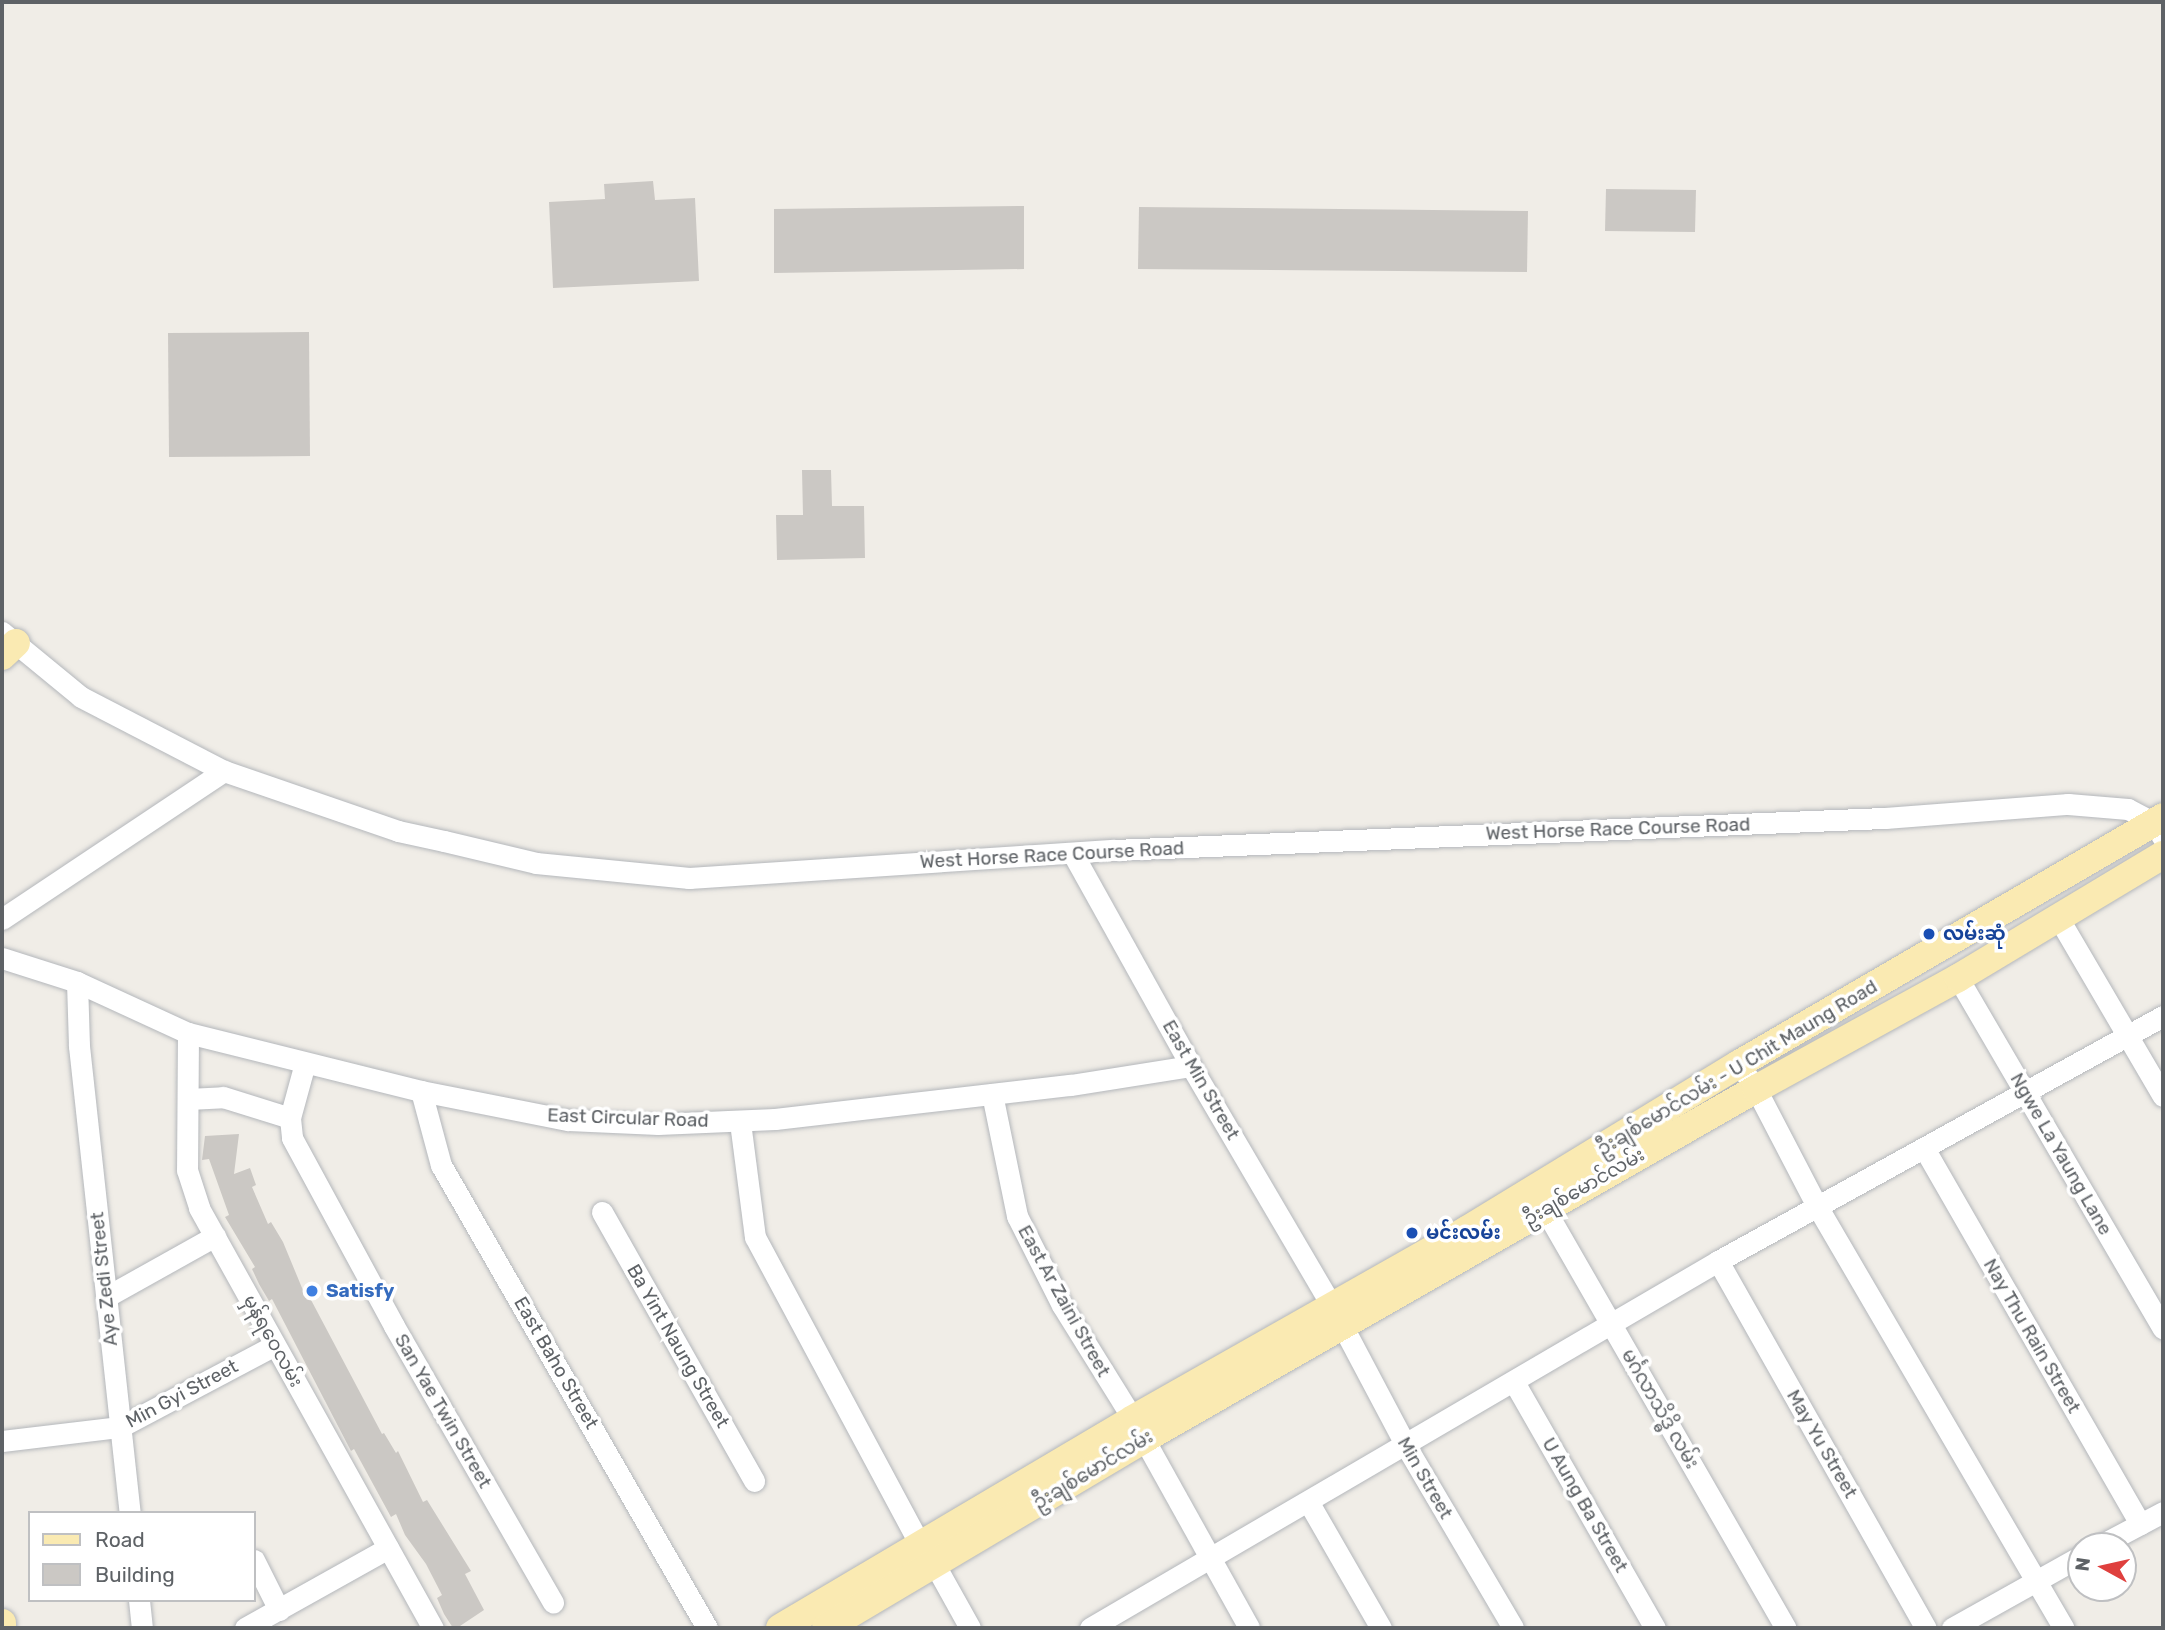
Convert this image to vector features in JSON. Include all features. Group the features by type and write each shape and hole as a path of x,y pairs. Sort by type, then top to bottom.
{"main road":[{"name":"ဦးချစ်မောင်လမ်း - U Chit Maung Road","path":"1539,1200 1739,1064 2160,826"},
{"name":"ဦးချစ်မောင်လမ်း","path":"780,1628 927,1554 1138,1429 1539,1200 1756,1089 1958,978 2163,855"},
{"name":"ဦးချစ်မောင်လမ်း","path":"826,1628 927,1554"},
{"path":"2,1623 2,1628"}],"street":[{"name":"West Horse Race Course Road","path":"7,644 81,697 224,771 398,831 536,863 689,878 1073,854 1885,818 2067,804 2128,809 2160,826"},
{"path":"2,919 224,771"},
{"name":"East Min Street","path":"1073,854 1191,1066 1336,1315"},
{"path":"2059,919 2163,1096"},
{"name":"East Circular Road","path":"2,958 77,982 188,1033 421,1091 568,1120 658,1124 740,1122 992,1094 1191,1066"},
{"name":"Ngwe La Yaung Lane","path":"1958,978 2163,1329"},
{"name":"Aye Zedi Street","path":"77,982 79,1046 130,1511"},
{"path":"1103,1625 1210,1559 1718,1261 2130,1037 2163,1016"},
{"name":"မှန်ရဝေလမ်း","path":"188,1033 187,1170 199,1208 433,1628"},
{"path":"188,1099 223,1097 290,1118 305,1063"},
{"path":"1739,1064 1756,1089 1817,1206 2064,1628"},
{"name":"East Baho Street","path":"421,1091 441,1165 707,1628"},
{"name":"East Ar Zaini Street","path":"992,1094 1017,1216 1062,1305 1138,1429 1249,1628"},
{"name":"San Yae Twin Street","path":"290,1118 292,1138 394,1326 553,1602"},
{"path":"740,1122 755,1237 854,1426 970,1628"},
{"name":"Nay Thu Rain Street","path":"1924,1148 2140,1524"},
{"name":"မင်္ဂလာသိဒ္ဓိ လမ်း","path":"1539,1200 1786,1628"},
{"name":"Ba Yint Naung Street","path":"602,1212 754,1480"},
{"path":"106,1297 215,1236"},
{"name":"May Yu Street","path":"1718,1261 1926,1628"},
{"name":"Min Street","path":"1336,1315 1406,1446 1513,1628"},
{"name":"Min Gyi Street","path":"2,1441 120,1427 275,1345"},
{"name":"U Aung Ba Street","path":"1514,1382 1655,1628"},
{"path":"1309,1503 1381,1628"},
{"path":"2125,1532 2163,1512"},
{"path":"245,1628 388,1548"},
{"path":"1952,1628 2067,1563"},
{"path":"256,1564 279,1610"},
{"path":"139,1602 142,1628"}],"building":[{"path":"653,181 655,200 695,198 699,281 553,288 549,202 605,199 604,184"},
{"path":"1606,189 1696,190 1695,232 1605,231"},
{"path":"1024,206 1024,269 774,273 774,209"},
{"path":"1139,207 1528,211 1527,272 1138,269"},
{"path":"309,332 310,456 169,457 168,333"},
{"path":"802,470 831,470 832,506 864,506 865,558 777,560 776,515 803,515"},
{"path":"239,1134 234,1174 250,1168 256,1185 252,1187 268,1224 271,1222 283,1242 307,1300 310,1298 382,1434 384,1433 396,1453 398,1451 423,1502 427,1500 471,1571 465,1574 484,1610 457,1628 453,1628 444,1614 437,1598 442,1595 426,1564 405,1535 396,1514 391,1517 354,1449 351,1451 272,1299 269,1301 259,1284 252,1269 255,1267 225,1217 229,1215 209,1159 202,1160 205,1136"}],"place":[{"name":"လမ်းဆုံ","path":"1929,934"},
{"name":"မင်းလမ်း","path":"1412,1233"},
{"name":"Satisfy","path":"312,1291"}]}
